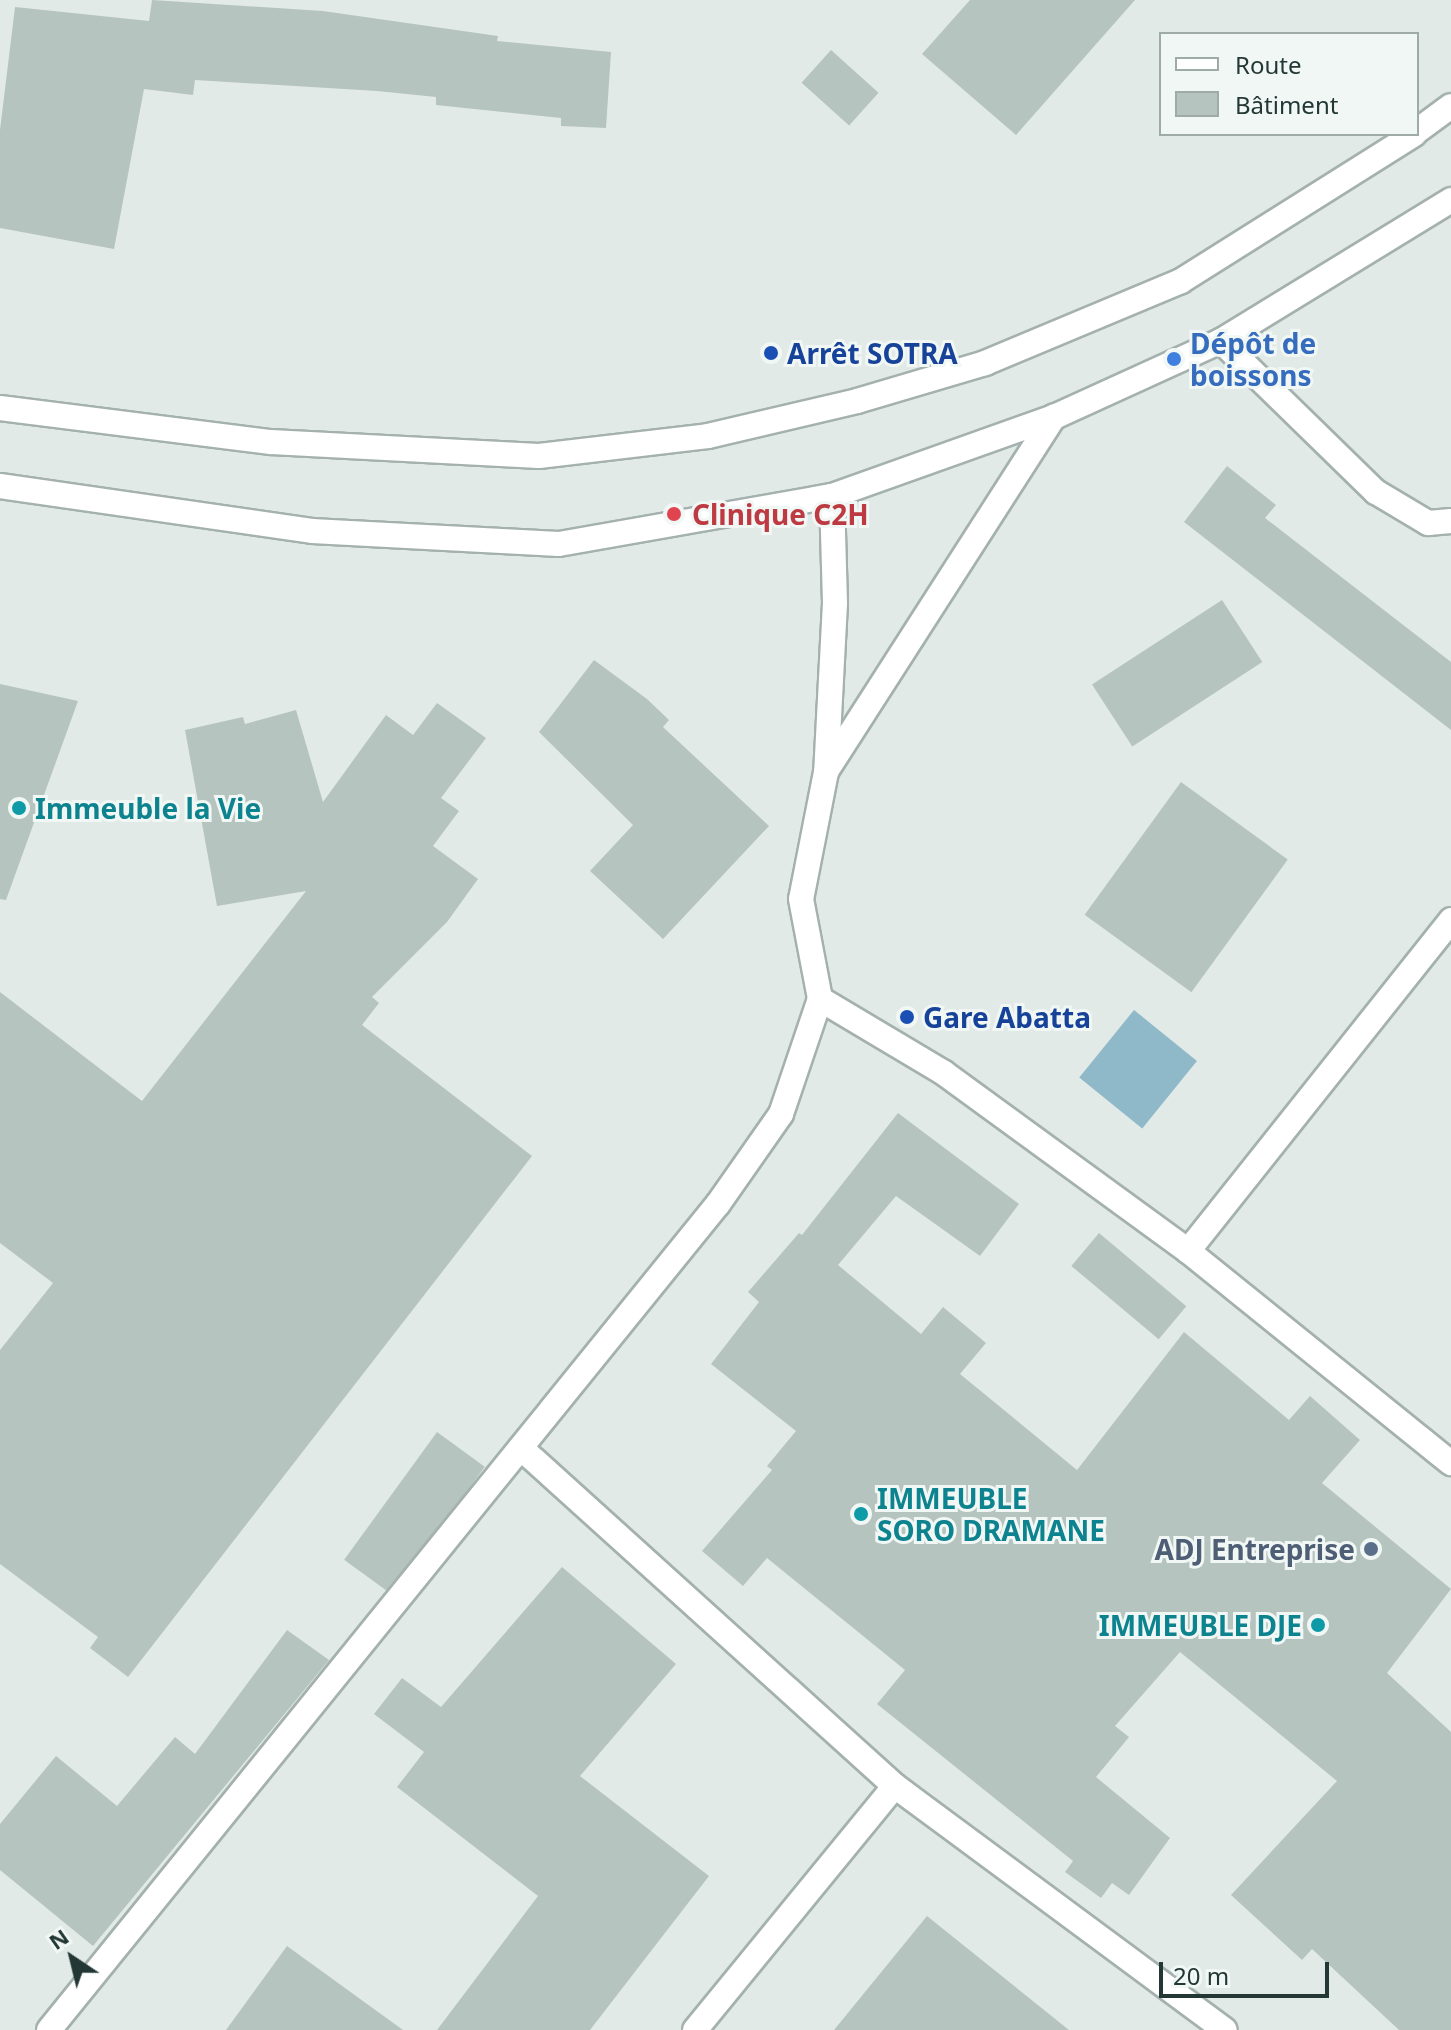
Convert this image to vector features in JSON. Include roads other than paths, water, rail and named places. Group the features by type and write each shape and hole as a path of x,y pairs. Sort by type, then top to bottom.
{"street":[{"path":"1419,130 1451,106"},
{"path":"0,408 271,442 539,456 708,436 985,363 1181,281 1410,136"},
{"path":"0,486 312,531 559,544 832,496 1054,417 1221,341 1451,200"},
{"path":"1221,341 1376,492 1428,523 1451,521"},
{"path":"826,772 1054,417"},
{"path":"49,2030 718,1204 781,1114 820,999 801,899 826,772 835,603 832,496"},
{"path":"1188,1251 1451,920"},
{"path":"820,999 944,1073 1188,1251 1451,1463"},
{"path":"522,1449 634,1545 895,1786 1225,2030"},
{"path":"695,2030 895,1786"}],"water":[{"path":"1134,1010 1197,1061 1142,1129 1079,1078"}],"place":[{"name":"Arrêt SOTRA","path":"771,353"},
{"name":"Dépôt de boissons","path":"1174,359"},
{"name":"Clinique C2H","path":"674,514"},
{"name":"Immeuble la Vie","path":"19,808"},
{"name":"Gare Abatta","path":"907,1017"},
{"name":"IMMEUBLE SORO DRAMANE","path":"861,1514"},
{"name":"ADJ Entreprise","path":"1371,1549"},
{"name":"IMMEUBLE DJE","path":"1318,1625"}]}
